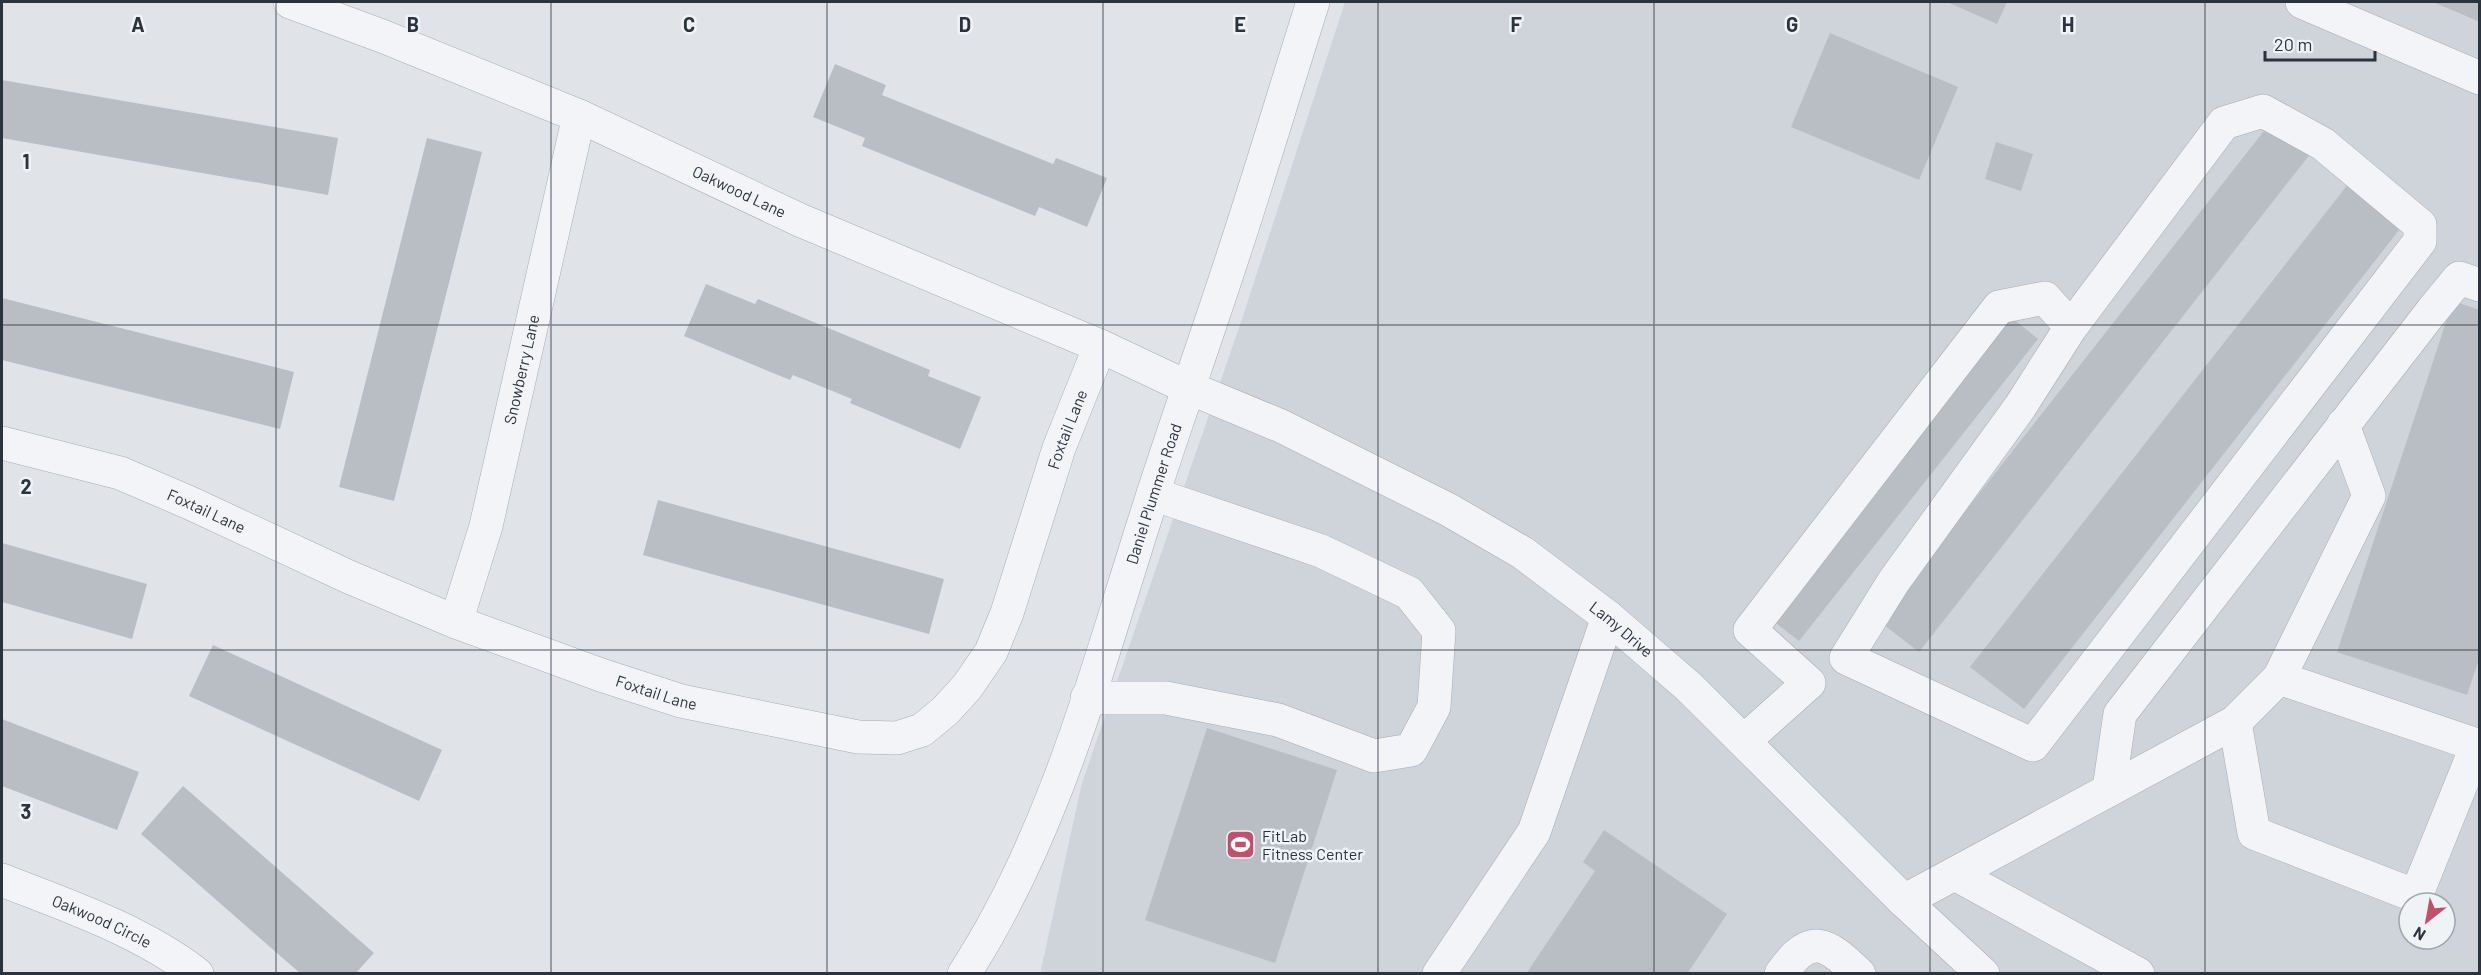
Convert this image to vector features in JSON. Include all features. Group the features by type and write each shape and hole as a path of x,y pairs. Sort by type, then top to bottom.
{"street":[{"name":"Oakwood Lane","path":"290,2 382,36 579,116 802,221 1100,346 1187,387"},
{"name":"Daniel Plummer Road","path":"963,974 984,942 1022,871 1055,791 1187,387 1232,260 1314,2"},
{"path":"2302,2 2480,78"},
{"path":"1744,741 1809,683 1846,658 1894,581 2020,407 2071,327 2224,123 2263,111 2323,144 2420,225 2420,241 2033,744 1846,658"},
{"name":"Snowberry Lane","path":"456,622 486,526 579,116"},
{"path":"2109,789 2120,714 2459,278 2480,285"},
{"path":"1809,683 1750,630 1999,307 2045,298 2071,327"},
{"name":"Foxtail Lane","path":"2,443 120,473 190,502 349,577 456,622 601,675 681,701 858,737 897,738 922,730 945,711 967,687 991,652 1007,613 1059,448 1100,346"},
{"name":"Lamy Drive","path":"1187,387 1281,426 1449,510 1523,553 1608,617 1689,687 1904,902 1983,974"},
{"path":"1904,902 2235,722 2279,678 2369,496 2343,425"},
{"path":"1087,698 1166,698 1267,718 1374,756 1411,750 1434,707 1439,631 1409,593 1321,551 1153,494"},
{"path":"1439,974 1534,832 1608,617"},
{"path":"2235,722 2254,834 2416,896 2478,745 2279,678"},
{"path":"1955,874 2139,974"},
{"name":"Oakwood Circle","path":"2,880 135,935 176,957 197,974"},
{"path":"1781,974 1800,951 1823,946 1834,950 1859,974"}],"shaded area":[{"path":"1345,2 2479,2 2479,973 1040,974 1082,783 1243,316"}],"building":[{"path":"1947,2 2007,2 1997,24"},
{"path":"2433,2 2480,2 2480,22"},
{"path":"1830,33 1958,87 1919,180 1791,127"},
{"path":"835,64 886,85 882,95 1053,164 1056,158 1107,178 1087,227 1039,207 1035,216 862,146 865,138 813,117"},
{"path":"2,80 338,138 328,195 2,138"},
{"path":"2271,122 2311,153 1919,652 1879,621"},
{"path":"427,138 482,152 394,501 339,487"},
{"path":"1996,142 2033,154 2021,191 1985,179"},
{"path":"2349,183 2403,225 2024,709 1970,667"},
{"path":"706,284 755,304 758,299 930,370 928,376 981,397 960,449 850,403 852,399 793,375 790,380 684,336"},
{"path":"2,298 294,372 280,429 2,360"},
{"path":"2453,301 2480,310 2480,656 2467,695 2337,652"},
{"path":"2011,317 2038,339 1799,641 1772,620"},
{"path":"658,500 944,579 929,634 643,555"},
{"path":"2,543 147,584 132,639 2,602"},
{"path":"213,645 442,750 419,801 189,696"},
{"path":"2,719 139,772 117,830 2,786"},
{"name":"FitLab Fitness Center","path":"1207,728 1337,770 1275,963 1145,920"},
{"path":"183,786 374,953 355,974 301,974 141,834"},
{"path":"1604,830 1727,914 1687,974 1526,974 1595,871 1583,862"}],"place":[{"name":"FitLab Fitness Center","path":"1241,845"}]}
